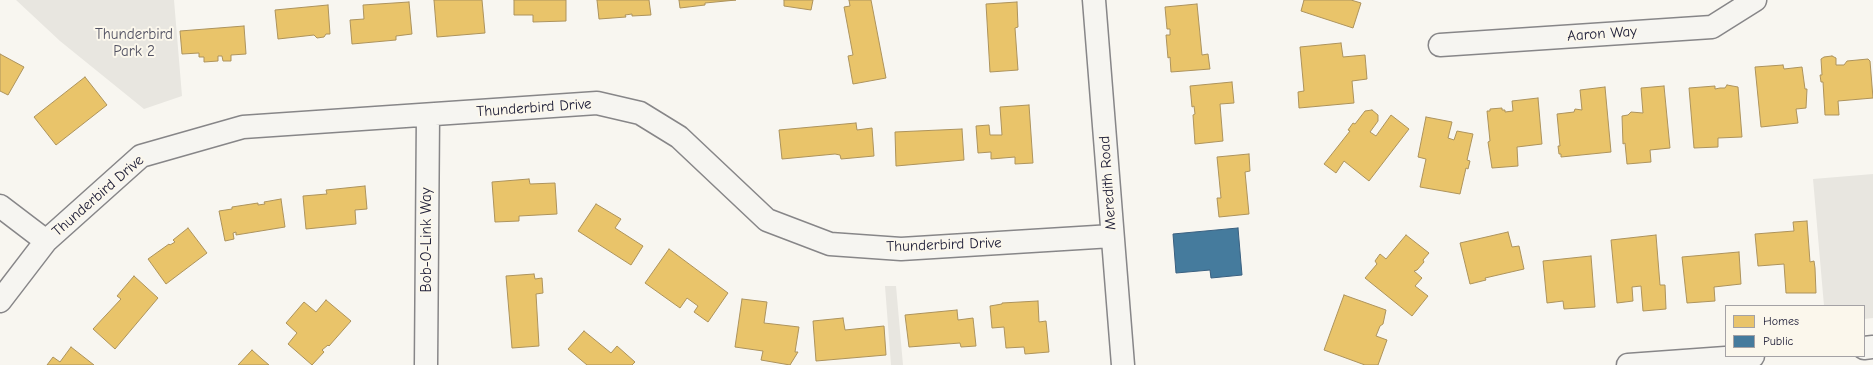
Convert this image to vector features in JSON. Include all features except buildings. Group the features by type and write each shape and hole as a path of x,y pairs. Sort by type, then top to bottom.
{"street":[{"name":"Meredith Road","path":"1094,0 1123,365"},
{"name":"Aaron Way","path":"1440,45 1712,27 1755,0"},
{"name":"Thunderbird Drive","path":"0,301 46,241 141,156 243,127 597,103 640,113 679,137 767,220 830,244 901,249 1112,236"},
{"name":"Bob-O-Link Way","path":"426,365 428,115"},
{"path":"0,206 46,241"},
{"path":"1628,365 1739,357"}],"green space":[{"name":"Thunderbird Park 2","path":"16,0 174,0 182,96 144,109 60,41"},
{"path":"1873,174 1873,318 1865,319 1865,305 1824,305 1813,179"},
{"path":"885,286 896,286 903,365 891,365"}]}
